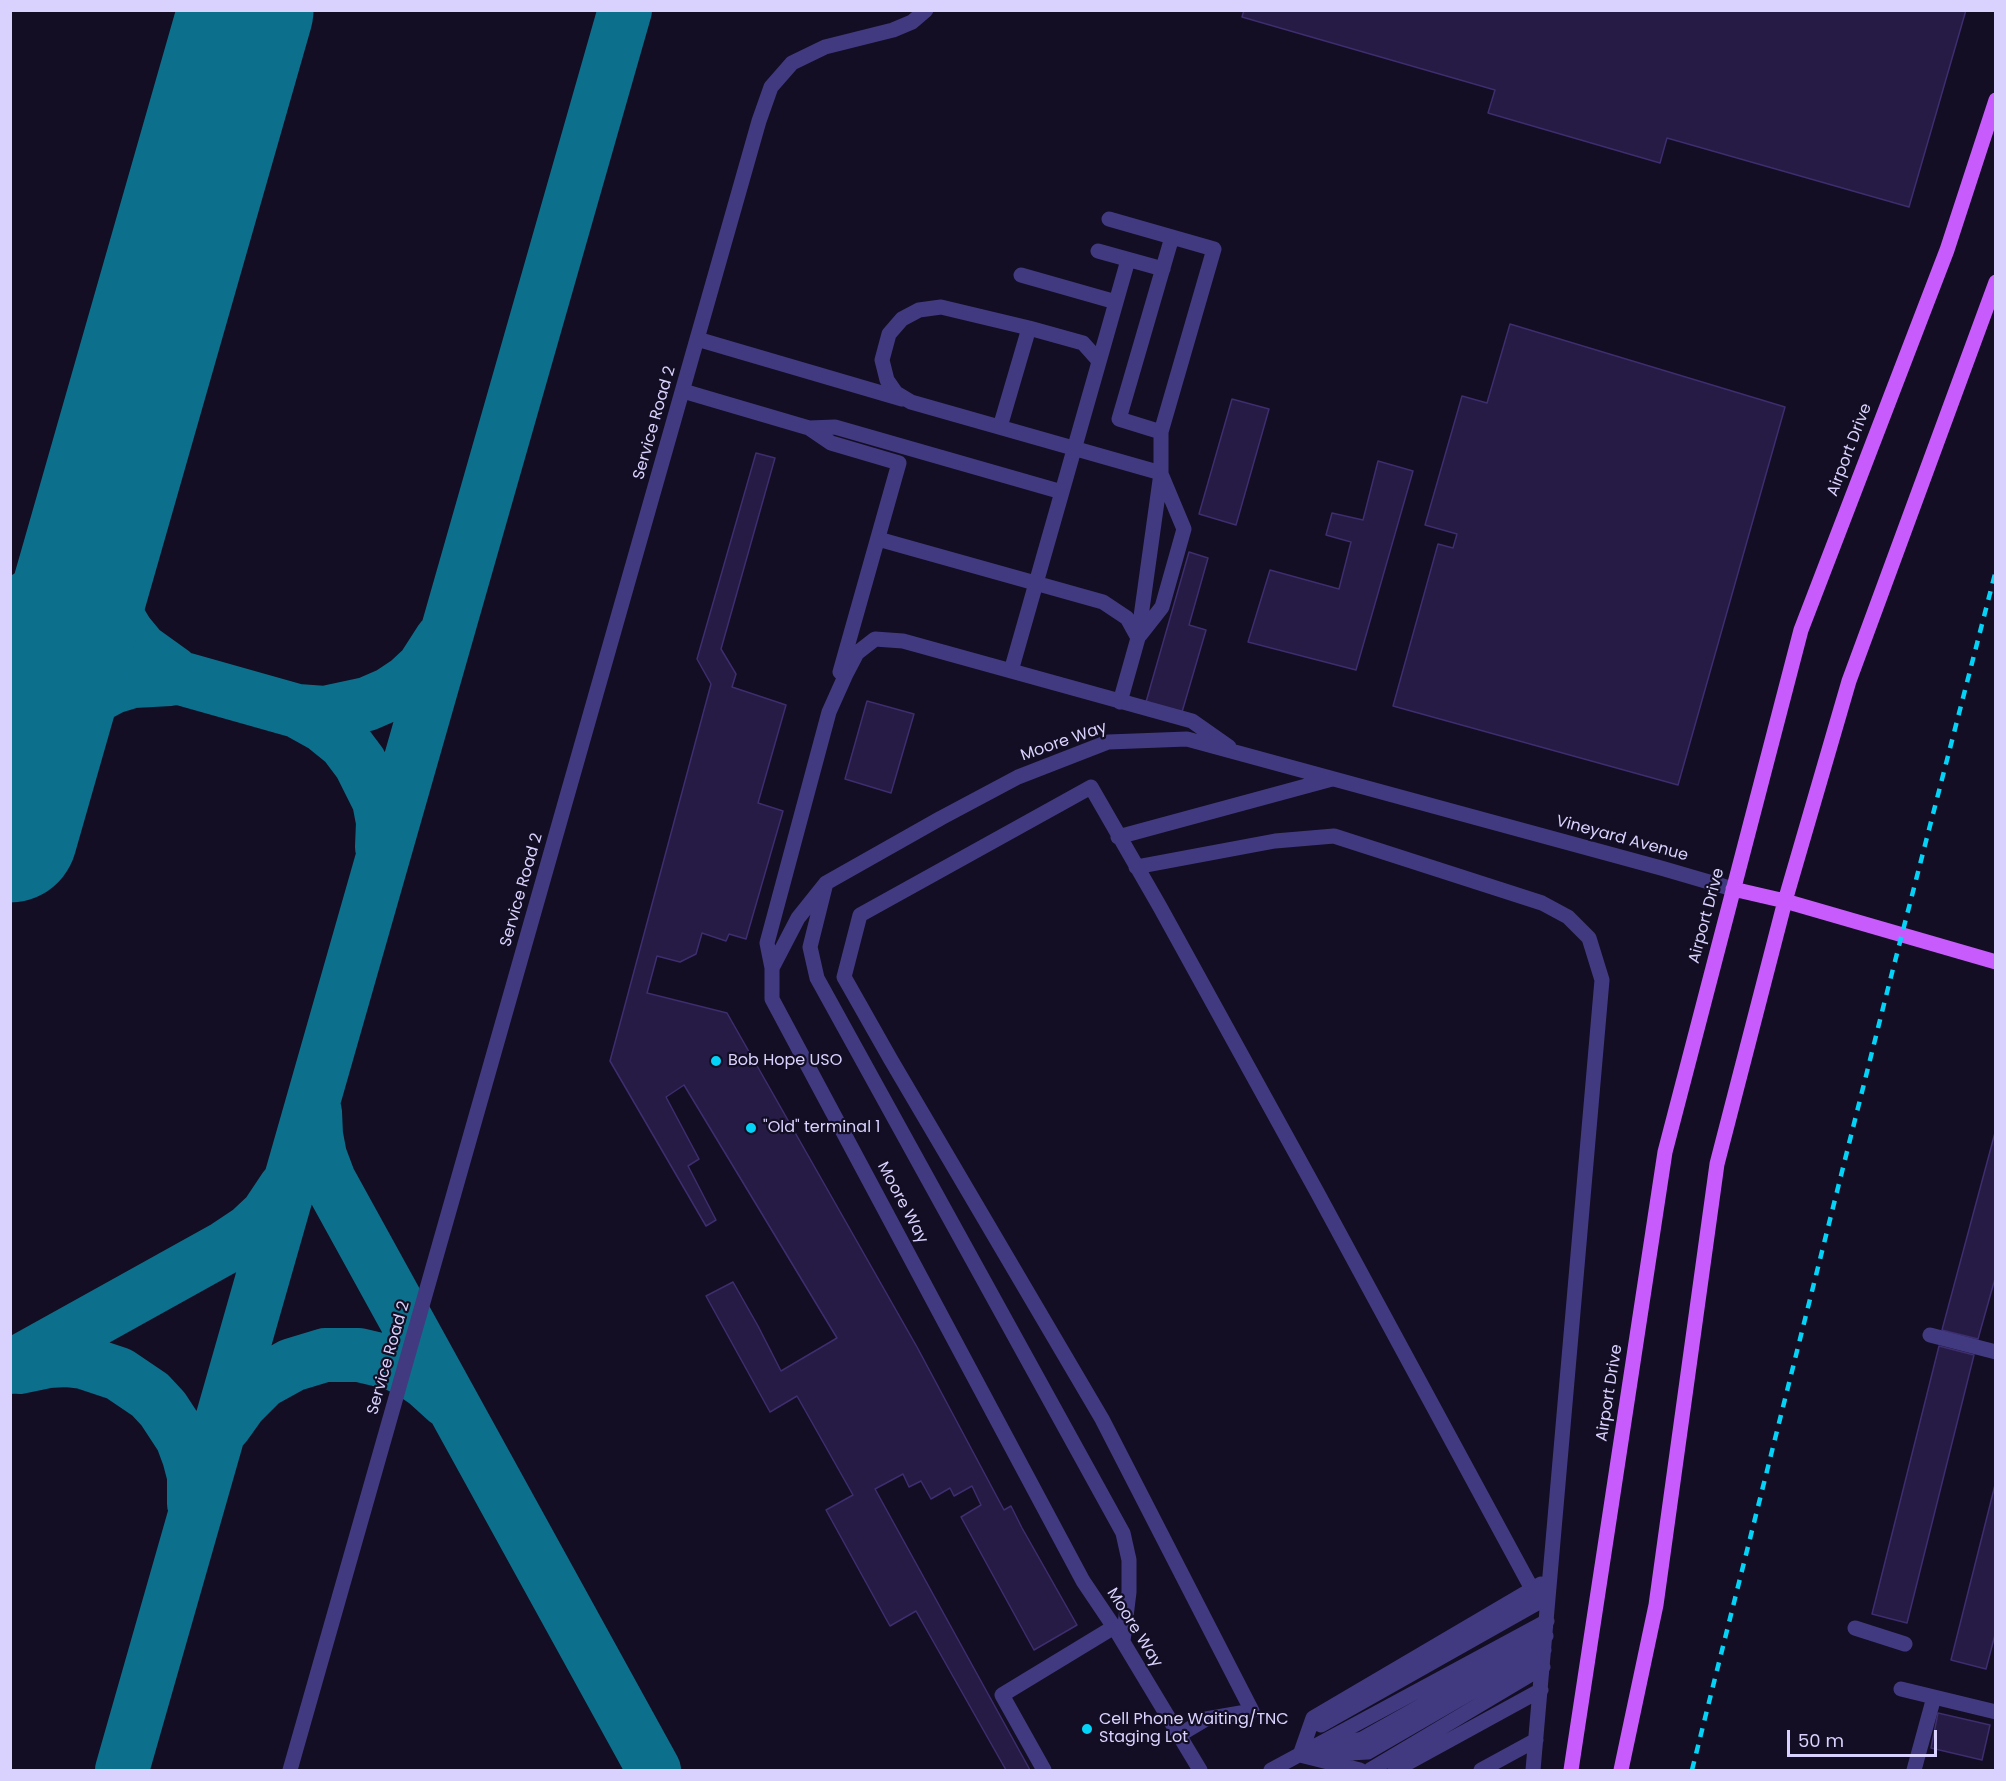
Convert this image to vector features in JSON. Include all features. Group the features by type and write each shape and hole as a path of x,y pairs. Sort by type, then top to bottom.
{"main road":[{"name":"Airport Drive","path":"1571,1770 1665,1152 1801,630 1947,250 1995,100"},
{"path":"1621,1770 1656,1605 1716,1164 1785,901 1849,681 1995,282"},
{"name":"Vineyard Avenue","path":"1733,889 1785,901 1995,962"}],"street":[{"name":"Service Road 2","path":"290,1770 759,121 771,87 792,63 825,47 892,30 912,22 926,10"},
{"path":"1109,219 1214,249 1161,432 1161,473 1138,638 1120,702"},
{"path":"1161,432 1119,419 1172,237"},
{"path":"1098,251 1163,269"},
{"path":"1011,671 1128,260"},
{"path":"1021,275 1116,302"},
{"path":"911,402 897,393 887,380 882,360 889,334 902,319 919,310 941,307 1083,343 1099,361"},
{"path":"1000,427 1029,328"},
{"path":"697,339 1161,473"},
{"path":"683,391 809,428 831,442 899,463 767,943 772,969"},
{"path":"809,428 835,427 1062,492"},
{"path":"1138,638 1162,607 1184,529 1161,473"},
{"path":"878,538 1103,602 1127,618 1138,638"},
{"path":"829,712 857,654 875,639 903,641 1192,721 1239,754"},
{"name":"Moore Way","path":"1200,1770 1123,1641 1083,1581 772,999 772,969 798,918 826,883 1018,777 1108,742 1187,739 1239,754"},
{"name":"Vineyard Avenue","path":"1239,754 1733,889"},
{"path":"1118,837 1332,779"},
{"path":"1179,1735 1206,1719 1252,1711 1102,1419 844,977 860,915 1091,788 1317,1192 1532,1589"},
{"path":"1136,867 1275,841 1334,836 1542,903 1568,917 1589,938 1602,980 1533,1770"},
{"path":"826,883 810,947 817,978 1123,1533 1129,1560 1129,1592 1123,1641"},
{"path":"1930,1335 1995,1352"},
{"path":"1300,1755 1313,1718 1549,1579"},
{"path":"1300,1755 1320,1725 1548,1597"},
{"path":"1271,1770 1547,1621"},
{"path":"1044,1770 1002,1695 1114,1627"},
{"path":"1855,1628 1905,1644"},
{"path":"1300,1755 1362,1739 1545,1643"},
{"path":"1370,1770 1543,1667"},
{"path":"1901,1689 1995,1712"},
{"path":"1395,1770 1541,1690"},
{"path":"1914,1770 1934,1696"},
{"path":"1481,1770 1536,1740"},
{"path":"1300,1755 1334,1770"},
{"path":"1300,1755 1360,1770"}],"building":[{"path":"1244,10 1966,10 1909,207 1667,138 1660,163 1488,113 1495,90 1242,17"},
{"path":"1510,324 1785,407 1678,785 1393,706 1438,544 1453,548 1457,534 1425,525 1462,396 1487,403"},
{"path":"1232,399 1269,409 1236,525 1199,514"},
{"name":"\"Old\" terminal 1","path":"756,453 775,458 721,649 736,674 732,687 786,705 758,803 783,811 746,939 729,934 726,941 702,933 696,954 680,962 657,956 647,993 727,1013 917,1347 1004,1510 1011,1506 1077,1625 1034,1650 961,1517 981,1505 972,1486 954,1496 950,1488 931,1499 921,1481 909,1487 903,1474 875,1489 1030,1770 1006,1770 916,1611 890,1626 826,1510 853,1495 797,1396 770,1412 706,1296 733,1282 781,1371 837,1338 684,1085 666,1097 699,1159 688,1166 716,1220 706,1226 610,1061 711,684 697,659"},
{"path":"1378,461 1413,471 1356,670 1248,642 1270,570 1339,589 1351,542 1326,535 1332,513 1363,520"},
{"path":"1189,552 1208,558 1189,625 1206,630 1182,712 1146,702"},
{"path":"867,701 914,714 891,793 845,779"},
{"path":"1996,1129 1996,1275 1978,1339 1942,1330"},
{"path":"1939,1346 1974,1355 1907,1623 1872,1614"},
{"path":"1996,1481 1996,1631 1986,1669 1951,1660"},
{"path":"1938,1713 1990,1725 1982,1760 1931,1748"}],"taxiway":[{"path":"122,1770 625,10"},
{"path":"104,509 103,564 106,587 115,613 141,650 173,673"},
{"path":"10,604 19,602 38,591 76,558 104,509"},
{"path":"10,630 297,711 325,713 367,704 390,694 423,668 441,640"},
{"path":"10,673 15,682 24,716 25,786"},
{"path":"25,786 43,748 66,718 81,704 113,687 133,681 170,679"},
{"path":"297,711 324,726 345,743 360,763 379,801 383,822 382,847"},
{"path":"315,1112 320,1156 329,1180 654,1770"},
{"path":"10,1367 226,1247 250,1231 267,1215 285,1188"},
{"path":"225,1425 240,1404 263,1381 292,1365 325,1355 359,1355 393,1363 426,1382 447,1401"},
{"path":"19,1367 48,1361 83,1362 119,1374 150,1395 163,1409 182,1438 194,1476 194,1504"}],"runway":[{"path":"10,835 246,10"}],"railway":[{"path":"1692,1770 1885,1000 1996,570"}],"place":[{"name":"Bob Hope USO","path":"716,1061"},
{"name":"\"Old\" terminal 1","path":"751,1128"},
{"name":"Cell Phone Waiting/TNC Staging Lot","path":"1087,1729"}]}
